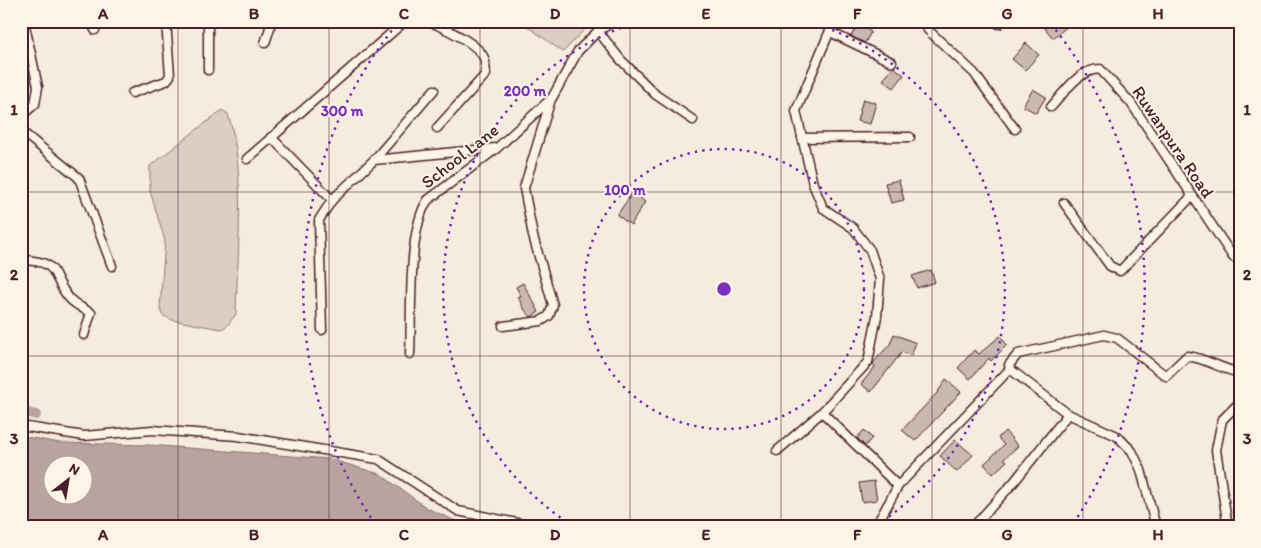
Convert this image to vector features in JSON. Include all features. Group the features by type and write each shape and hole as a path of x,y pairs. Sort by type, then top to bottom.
{"street":[{"path":"21,116 35,104 38,87 24,21"},
{"path":"91,21 95,30"},
{"path":"132,93 166,82 170,76 166,21"},
{"path":"208,21 208,70"},
{"path":"265,43 270,28 268,21"},
{"path":"247,159 405,21"},
{"path":"429,21 452,32 478,50 485,59 486,74 437,128"},
{"name":"School Lane","path":"410,354 415,245 422,208 428,200 497,148 552,98 578,51 598,31 614,21"},
{"path":"777,451 822,412 868,362 877,316 880,279 870,250 853,228 823,208 813,184 796,111 834,21"},
{"path":"924,21 928,30 974,74 1015,129"},
{"path":"598,31 620,59 656,95 693,120"},
{"path":"830,32 892,62"},
{"name":"Ruwanpura Road","path":"1051,107 1078,78 1090,70 1100,69 1131,103 1233,257 1240,261"},
{"path":"322,330 319,220 332,200 374,160 434,90"},
{"path":"503,326 541,321 548,316 553,305 533,236 524,188 552,98"},
{"path":"21,131 79,178 112,266"},
{"path":"271,137 332,200"},
{"path":"802,138 910,137"},
{"path":"374,160 497,148"},
{"path":"1064,202 1110,266 1120,271 1192,196"},
{"path":"21,260 37,260 52,266 69,298 91,314 84,335"},
{"path":"873,527 877,524 898,486 1010,369 1009,365 1018,354 1104,335 1117,338 1166,376 1187,356 1197,357 1226,370 1240,373"},
{"path":"1010,369 1068,414 1117,436 1132,451 1141,470 1156,527"},
{"path":"1228,527 1216,450 1222,420 1240,402"},
{"path":"822,412 898,486"},
{"path":"973,527 1014,482 1068,414"},
{"path":"21,426 84,436 152,430 238,436 378,459 458,511 537,527"}],"shaded area":[{"path":"520,21 593,21 563,52"},
{"path":"222,110 228,114 234,136 240,213 236,314 227,326 221,329 172,320 162,315 160,308 165,241 150,191 150,166"},
{"path":"21,436 60,443 149,445 330,459 380,474 427,508 469,527 21,527"}],"building":[{"path":"1039,21 1065,21 1068,26 1053,38"},
{"path":"858,24 871,32 865,43 851,36"},
{"path":"1026,43 1039,55 1025,70 1012,59"},
{"path":"894,67 904,75 894,88 883,80"},
{"path":"1033,89 1046,97 1036,113 1023,106"},
{"path":"863,99 876,103 870,124 857,121"},
{"path":"899,180 904,200 891,203 885,183"},
{"path":"633,192 645,202 631,225 617,215"},
{"path":"931,270 935,282 917,288 912,276"},
{"path":"523,283 539,312 531,317 524,309 518,297 521,296 516,287"},
{"path":"894,334 916,343 911,356 902,352 871,392 861,384 875,367 873,363 890,344"},
{"path":"1000,336 1007,345 991,361 989,358 970,379 958,368 974,350 979,354"},
{"path":"946,379 961,392 915,441 902,430 938,392"},
{"path":"864,430 872,438 865,446 857,438"},
{"path":"1005,431 1018,446 1004,459 1007,461 993,474 984,464 1004,445 998,438"},
{"path":"955,440 973,455 957,472 940,456"},
{"path":"874,481 877,500 862,502 859,483"}],"waterway":[{"path":"21,411 36,415"}]}
